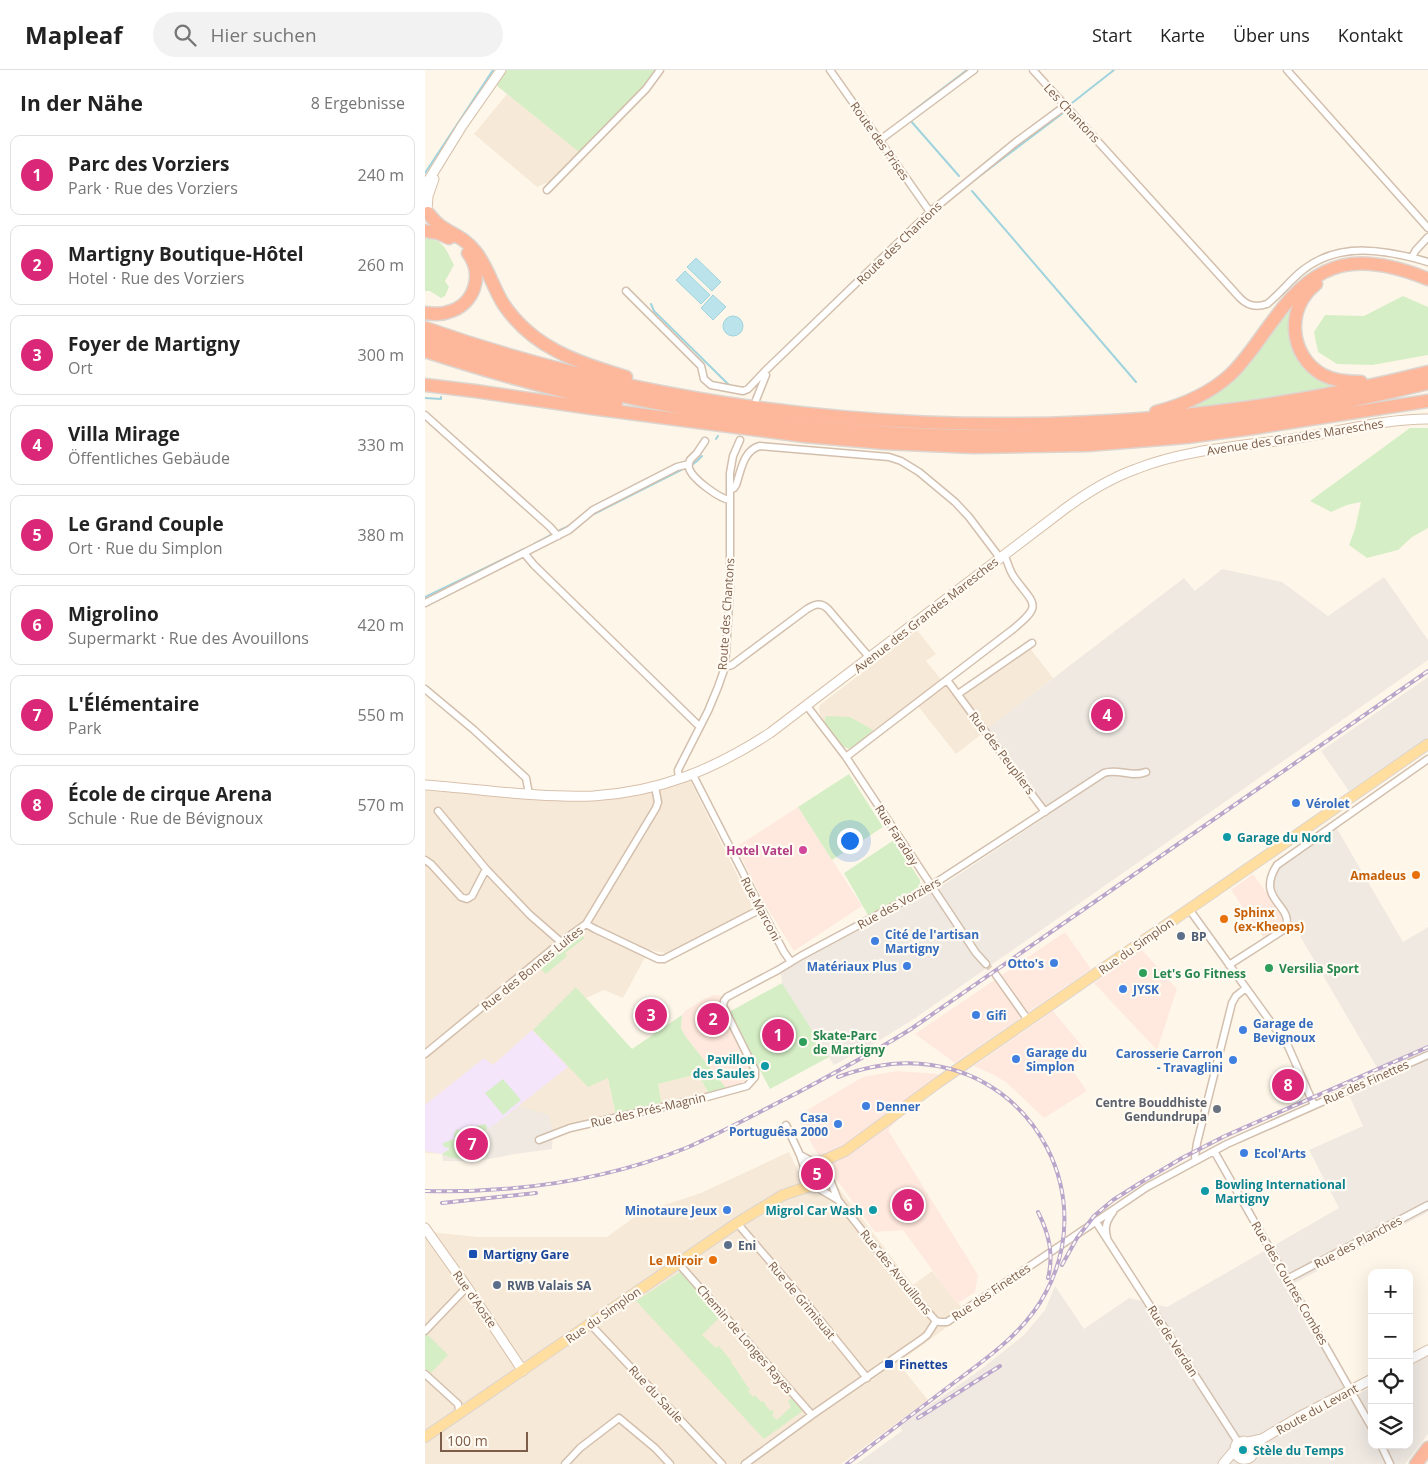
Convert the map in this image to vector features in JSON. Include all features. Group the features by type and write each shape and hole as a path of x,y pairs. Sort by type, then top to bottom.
{"highway":[{"path":"427,210 441,226 472,247 482,260 508,310 545,345 570,358 603,370 666,388 730,403"},
{"path":"425,231 443,235 460,244 471,257 477,276 473,292 463,305 447,313 425,313"},
{"path":"1095,421 1167,409 1193,400 1216,386 1231,375 1243,362 1281,309 1295,293 1321,272 1342,265 1372,264 1396,268 1428,279"},
{"path":"1413,376 1358,382 1339,381 1324,375 1308,363 1299,350 1294,331 1295,316 1302,300 1313,287 1328,277 1344,272 1360,270 1381,272 1407,278 1428,286"},
{"path":"425,328 525,360 654,390 730,403 828,415 917,422 1017,424 1165,417 1245,408 1341,392 1428,372"},
{"path":"425,340 475,357 547,377 663,404 798,425 920,435 1046,436 1191,426 1317,408 1428,383"},
{"path":"425,350 511,378 620,406 776,432"},
{"path":"425,385 776,432 859,441 999,447 1050,446 1187,437 1428,400"},
{"path":"1315,418 1428,392"},
{"path":"1416,1464 1428,1448"}],"main road":[{"path":"425,186 462,126 501,70"},
{"path":"425,227 429,220 427,210 428,196 436,170"},
{"name":"Avenue des Grandes Maresches","path":"425,785 529,794 592,796 655,787 693,774 725,761 747,748 807,706 1087,493 1118,476 1177,456 1385,422 1428,419"},
{"name":"Rue du Simplon","path":"816,1163 845,1151 939,1082 1428,744"},
{"name":"Rue du Simplon","path":"829,1175 835,1163 845,1151"},
{"path":"816,1163 825,1166 829,1175 825,1184 813,1186 805,1180 805,1171 809,1165 816,1163"},
{"name":"Rue du Simplon","path":"425,1437 678,1263 783,1194 805,1171"},
{"name":"Rue du Simplon","path":"783,1194 813,1186"},
{"name":"Rue d'Aoste","path":"425,1228 523,1371"},
{"path":"1411,1359 1428,1350"},
{"name":"Route du Levant","path":"1245,1452 1262,1439 1299,1417 1368,1381"},
{"path":"1224,1463 1245,1452"}],"street":[{"path":"547,190 646,89 661,70"},
{"name":"Route des Prises","path":"830,70 930,212"},
{"path":"880,140 974,70"},
{"name":"Les Chantons","path":"1033,70 1249,305 1259,306 1267,304 1304,270 1333,254 1371,250 1412,258"},
{"path":"1289,72 1428,228"},
{"name":"Route des Chantons","path":"756,400 766,375 765,371 930,212 1016,142 1065,106"},
{"path":"1428,237 1416,250 1412,258 1428,262"},
{"path":"626,291 701,366 704,379 711,386 743,391 765,371"},
{"path":"425,415 558,536"},
{"name":"Route des Chantons","path":"679,779 678,770 700,727 725,667 729,593 731,469 735,450 740,440"},
{"path":"705,441 700,451 690,460 690,470 719,496 730,500"},
{"path":"731,490 736,485 747,454 760,446 893,458 915,468 955,502 1002,557 1031,600 1033,607 1027,618 846,757"},
{"path":"425,603 569,530 599,507 682,465 689,464"},
{"path":"524,552 534,565 700,727"},
{"path":"725,667 732,665 807,609 818,604 828,608 870,658"},
{"path":"958,694 1032,643"},
{"name":"Rue des Peupliers","path":"947,680 1045,812"},
{"path":"425,689 474,730 525,778 529,794"},
{"name":"Rue Faraday","path":"807,706 846,757 976,953 986,964"},
{"path":"1229,965 1285,929 1288,923 1287,917 1271,894 1269,884 1271,875 1277,865 1428,759"},
{"name":"Rue des Vorziers","path":"755,1078 755,1070 723,1006 727,997 931,886 1107,771 1139,774 1146,772"},
{"name":"Rue Marconi","path":"693,774 761,909 791,962"},
{"name":"Rue des Bonnes Luites","path":"425,1054 561,942 586,924 656,808 658,802 655,787"},
{"path":"438,811 487,869 530,915 561,942"},
{"path":"425,860 431,864 461,897 467,899 472,896 487,869"},
{"path":"586,924 658,960 664,959 761,909"},
{"path":"1189,909 1289,1046 1314,1105"},
{"path":"996,975 1028,1020"},
{"path":"1196,1160 1197,1143 1232,1003 1236,996 1246,988"},
{"name":"Rue des Finettes","path":"745,1464 922,1339 936,1321 947,1322 1147,1187 1214,1151 1428,1055"},
{"name":"Rue des Prés-Magnin","path":"539,1140 570,1128 747,1086 755,1078"},
{"path":"786,1124 801,1155 805,1171"},
{"name":"Rue des Courtes Combes","path":"1214,1151 1368,1421"},
{"path":"801,1155 816,1163"},
{"name":"Rue des Avouillons","path":"829,1175 838,1200 912,1294 936,1321"},
{"name":"Rue des Avouillons","path":"813,1186 838,1200"},
{"name":"Rue des Planches","path":"1287,1279 1428,1206"},
{"path":"1108,1240 1105,1233 1106,1223 1114,1209"},
{"name":"Rue de Verdan","path":"1096,1222 1245,1452"},
{"name":"Rue de Grimisuat","path":"737,1223 867,1378"},
{"name":"Chemin de Longes Rayes","path":"678,1263 812,1415"},
{"path":"425,1331 467,1287"},
{"name":"Rue du Saule","path":"590,1324 722,1464"},
{"path":"425,1374 458,1404 458,1416"},
{"path":"565,1464 580,1448 619,1418 655,1448 670,1464"},
{"path":"1383,1449 1390,1464"}],"shaded area":[{"path":"507,94 579,152 549,182 537,187 474,134"},
{"path":"1222,569 1282,582 1328,616 1384,577 1428,640 1428,660 914,1019 834,1065 782,983 781,972 940,887 1050,814 987,729 1184,578 1195,591"},
{"path":"917,630 936,654 926,661 952,693 1026,643 1053,678 956,754 914,701 874,730 853,749 842,746 824,722 820,714 820,705"},
{"path":"1428,677 1428,737 1349,791 1321,751"},
{"path":"686,772 752,905 749,912 669,954 649,950 623,998 604,990 586,998 576,987 608,1078 616,1116 553,1132 442,1154 425,1153 425,791 528,795 598,792 654,783"},
{"path":"798,807 862,906 794,951 765,904 736,847"},
{"path":"1336,827 1403,942 1428,927 1428,1212 1295,1283 1358,1394 1368,1389 1368,1449 1413,1449 1413,1364 1428,1356 1428,1434 1405,1464 856,1464 902,1431 900,1426 980,1370 1024,1335 1045,1310 1055,1286 1084,1329 1129,1298 1167,1307 1339,1208 1309,1150 1363,1126 1349,1095 1383,1078 1276,895 1272,885 1277,868"},
{"path":"1253,874 1282,914 1283,920 1280,927 1264,938 1231,890"},
{"path":"1065,932 1091,969 955,1063 915,1034"},
{"path":"1142,950 1177,989 1157,1050 1094,983"},
{"path":"714,995 723,996 719,1003 721,1010 752,1069 753,1076 746,1083 727,1089 685,1036 681,1028 682,1015 685,1011"},
{"path":"1053,1011 1087,1052 1070,1067 1087,1091 1044,1118 1006,1082 974,1066"},
{"path":"532,1030 568,1067 494,1125 442,1154 425,1151 425,1105 484,1058 493,1065"},
{"path":"897,1071 938,1074 888,1130 978,1275 975,1292 957,1304 903,1230 875,1232 815,1150 797,1116 863,1077"},
{"path":"698,1074 709,1094 662,1105 658,1084"},
{"path":"518,1106 549,1115 553,1132 552,1149 478,1161 443,1161 442,1154 494,1125"},
{"path":"789,1152 808,1191 822,1195 838,1187 913,1285 932,1271 966,1313 898,1363 928,1400 841,1464 425,1464 425,1230 478,1237 607,1237 640,1213 701,1193"}],"green space":[{"path":"504,70 657,70 648,83 579,152 496,85"},
{"path":"425,239 436,240 444,246 454,265 445,281 449,287 445,296 441,298 430,291 425,291"},
{"path":"1296,296 1292,336 1337,385 1333,388 1166,412 1205,397"},
{"path":"1403,296 1428,307 1428,355 1372,365 1337,364 1318,352 1314,332 1325,315 1364,316"},
{"path":"1410,428 1428,428 1428,528 1412,537 1398,550 1367,558 1349,545 1361,502 1347,505 1331,512 1310,501"},
{"path":"826,716 850,717 873,730 853,749 848,748 840,743 824,722"},
{"path":"849,774 883,827 832,860 798,807"},
{"path":"894,840 920,880 920,885 918,889 869,917 844,873"},
{"path":"579,932 585,938 565,953 567,956 546,974 539,967 540,964 545,962 544,960"},
{"path":"782,983 829,1057 770,1089 729,1012"},
{"path":"576,987 632,1049 682,1015 681,1028 685,1036 727,1089 709,1094 698,1074 658,1084 662,1105 616,1116 608,1078 588,1087 533,1030"},
{"path":"503,1079 521,1100 503,1115 485,1093"},
{"path":"485,1124 487,1129 479,1134 488,1156 458,1159 442,1154 450,1149 443,1146 443,1143 454,1139 454,1133 457,1129 466,1132 473,1127"},
{"path":"817,1166 825,1174 817,1182 809,1174"},
{"path":"680,1272 719,1313 719,1318 702,1335 716,1348 719,1346 750,1389 748,1391 753,1397 755,1395 761,1402 763,1401 770,1411 774,1412 772,1415 777,1420 791,1407 788,1401 793,1397 804,1410 764,1439 636,1301"},
{"path":"427,1334 448,1355 431,1373 425,1368 425,1336"}],"water":[{"path":"696,258 721,282 712,291 687,267"},
{"path":"685,271 710,295 701,304 676,280"},
{"path":"713,295 726,307 713,320 701,308"},
{"path":"733,316 740,319 743,326 740,333 733,336 726,333 723,326 726,319"}],"waterway":[{"path":"425,173 493,70"},
{"path":"909,114 967,70"},
{"path":"1072,103 1114,70"},
{"path":"981,175 1063,113"},
{"path":"910,120 959,176"},
{"path":"972,191 1136,382"},
{"path":"651,304 654,311 730,386"},
{"path":"425,398 441,399 441,397"},
{"path":"692,465 702,456"},
{"path":"594,514 683,469"},
{"path":"560,530 569,526"},
{"path":"534,544 551,535"},
{"path":"425,597 524,549"}],"tunnel":[{"path":"986,964 996,975"}],"railway":[{"path":"425,1191 491,1190 525,1187 591,1177 623,1169 686,1148 795,1094 868,1055 911,1029 1428,671"},
{"path":"1062,1265 1077,1238 1094,1216 1113,1200 1140,1183 1182,1158 1225,1136 1428,1047"},
{"path":"838,1077 884,1065 907,1063 931,1065 968,1075 1001,1093 1027,1118 1047,1148 1060,1182 1064,1219 1060,1256 1046,1292 1026,1322 1001,1347 847,1464"},
{"path":"442,1203 536,1193"},
{"path":"1038,1212 1049,1244 1051,1261 1048,1278"},
{"path":"918,1418 1000,1366"}],"place":[{"name":"Villa Mirage","path":"1107,715"},
{"name":"Vérolet","path":"1296,803"},
{"name":"Garage du Nord","path":"1227,837"},
{"name":"Hotel Vatel","path":"803,850"},
{"name":"Amadeus","path":"1416,875"},
{"name":"Sphinx (ex-Kheops)","path":"1224,919"},
{"name":"BP","path":"1181,936"},
{"name":"Cité de l'artisan Martigny","path":"875,941"},
{"name":"Otto's","path":"1054,963"},
{"name":"Matériaux Plus","path":"907,966"},
{"name":"Versilia Sport","path":"1269,968"},
{"name":"Let's Go Fitness","path":"1143,973"},
{"name":"JYSK","path":"1123,989"},
{"name":"Foyer de Martigny","path":"651,1015"},
{"name":"Gifi","path":"976,1015"},
{"name":"Martigny Boutique-Hôtel","path":"713,1019"},
{"name":"Garage de Bevignoux","path":"1243,1030"},
{"name":"Parc des Vorziers","path":"778,1035"},
{"name":"Skate-Parc de Martigny","path":"803,1042"},
{"name":"Garage du Simplon","path":"1016,1059"},
{"name":"Carosserie Carron - Travaglini","path":"1233,1060"},
{"name":"Pavillon des Saules","path":"765,1066"},
{"name":"École de cirque Arena","path":"1288,1085"},
{"name":"Denner","path":"866,1106"},
{"name":"Centre Bouddhiste Gendundrupa","path":"1217,1109"},
{"name":"Casa Portuguêsa 2000","path":"838,1124"},
{"name":"L'Élémentaire","path":"472,1144"},
{"name":"Ecol'Arts","path":"1244,1153"},
{"name":"Le Grand Couple","path":"817,1174"},
{"name":"Bowling International Martigny","path":"1205,1191"},
{"name":"Migrolino","path":"908,1205"},
{"name":"Minotaure Jeux","path":"727,1210"},
{"name":"Migrol Car Wash","path":"873,1210"},
{"name":"Eni","path":"728,1245"},
{"name":"Martigny Gare","path":"473,1254"},
{"name":"Le Miroir","path":"713,1260"},
{"name":"RWB Valais SA","path":"497,1285"},
{"name":"Finettes","path":"889,1364"},
{"name":"Stèle du Temps","path":"1243,1450"}]}
